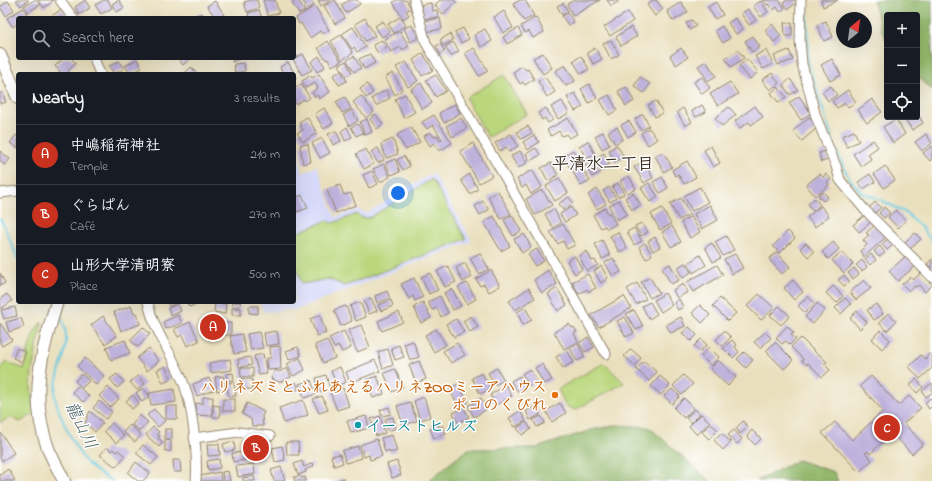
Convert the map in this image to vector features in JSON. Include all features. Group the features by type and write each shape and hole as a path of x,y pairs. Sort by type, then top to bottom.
{"main road":[{"path":"0,55 16,93"},
{"path":"55,304 47,331 38,379 39,409 48,448 64,481"}],"street":[{"path":"60,0 72,16"},
{"path":"414,0 426,43 606,354"},
{"path":"801,0 800,40 802,64 816,117 836,166 840,180 864,208 932,277"},
{"path":"95,60 99,72"},
{"path":"0,193 15,191"},
{"path":"148,304 159,334 184,386 189,402 197,470 196,481"},
{"path":"194,438 238,432 270,436"}],"shaded area":[{"path":"296,147 303,173 317,166 335,217 359,209 362,212 367,213 433,173 472,241 298,309 264,312 261,304 296,304"}],"green space":[{"path":"873,0 932,0 932,90 920,79 920,12 884,12 884,35"},
{"path":"504,75 527,114 488,137 466,98"},
{"path":"432,179 466,239 345,286 328,279 302,284 296,268 296,233 328,220 329,222 333,223 357,214 360,217 369,218"},
{"path":"42,322 32,370 31,391 35,413 20,422 10,417 0,423 0,368 7,362 24,369 32,338"},
{"path":"604,363 624,383 575,410 566,406 558,389"},
{"path":"617,425 649,427 710,481 428,481 468,449 536,448 591,430"},
{"path":"798,460 834,472 838,481 757,481"}],"building":[{"path":"16,0 29,0 21,6"},
{"path":"36,0 40,5 28,12 24,6"},
{"path":"38,0 54,0 44,8"},
{"path":"85,0 90,8 79,15 75,7"},
{"path":"104,0 108,0 112,8 101,14 95,5"},
{"path":"119,0 124,8 116,12 112,4"},
{"path":"257,0 259,8 247,12 244,2"},
{"path":"263,0 275,0 279,13 268,16"},
{"path":"298,0 305,11 299,14 292,3"},
{"path":"302,0 311,0 314,5 308,9"},
{"path":"318,0 331,0 321,6"},
{"path":"335,0 345,18 335,24 324,6"},
{"path":"350,0 357,0 360,4 346,13 341,5"},
{"path":"397,0 406,0 411,8 406,11 409,15 403,19 393,2"},
{"path":"440,0 454,0 456,2 443,14 435,5"},
{"path":"520,0 525,0 534,16 524,21 513,4"},
{"path":"574,0 600,0 573,16 567,4"},
{"path":"607,0 617,0 618,2 611,6"},
{"path":"653,0 656,0 663,9 655,16 647,5"},
{"path":"763,0 779,0 785,8 780,12 777,7 773,10"},
{"path":"787,0 796,0 798,2 788,9 783,3"},
{"path":"821,0 838,0 823,7"},
{"path":"8,1 14,10 6,16 0,7"},
{"path":"215,1 224,14 222,16 214,16 207,6"},
{"path":"761,1 768,12 761,17 753,6"},
{"path":"681,2 688,12 673,21 667,11"},
{"path":"716,2 723,15 715,19 708,7"},
{"path":"431,3 432,11 437,10 438,17 424,19 421,5"},
{"path":"563,3 568,11 562,15 557,6"},
{"path":"315,6 329,30 322,34 320,31 310,38 301,23 299,24 296,18"},
{"path":"23,8 28,16 16,16 16,25 13,27 7,18"},
{"path":"62,9 67,16 52,16"},
{"path":"748,9 756,20 749,25 741,14"},
{"path":"259,10 261,16 249,16 248,13"},
{"path":"504,11 513,28 503,33 494,17"},
{"path":"628,12 633,21 610,36 604,27"},
{"path":"202,13 203,16 196,16"},
{"path":"568,13 574,22 568,25 562,16"},
{"path":"400,17 406,25 394,33 388,24"},
{"path":"536,17 544,32 533,38 529,31 525,33 521,26"},
{"path":"365,18 375,36 365,41 355,24"},
{"path":"440,18 442,29 424,32 422,21"},
{"path":"735,18 743,29 736,34 728,23"},
{"path":"692,20 696,26 690,30 686,23"},
{"path":"383,21 390,32 382,37 375,26"},
{"path":"826,21 833,37 824,41 817,25"},
{"path":"784,23 792,23 792,36 785,36"},
{"path":"772,24 781,36 774,42 765,30"},
{"path":"412,25 418,38 410,42 404,28"},
{"path":"722,26 730,38 723,43 715,31"},
{"path":"353,27 366,47 357,52 354,47 352,49 342,34"},
{"path":"631,27 637,36 621,46 616,37"},
{"path":"463,28 469,39 461,43 455,32"},
{"path":"518,28 522,35 507,44 503,37"},
{"path":"485,29 492,41 481,47 474,35"},
{"path":"400,31 409,46 402,50 401,47 391,52 384,39"},
{"path":"450,34 453,40 443,46 440,40"},
{"path":"341,35 353,53 342,60 331,41"},
{"path":"753,36 760,47 752,52 745,41"},
{"path":"382,40 386,48 378,53 373,45"},
{"path":"611,40 619,55 611,59 603,44"},
{"path":"328,41 341,61 332,66 318,48"},
{"path":"453,42 459,51 451,56 445,47"},
{"path":"440,44 445,51 440,54 436,46"},
{"path":"474,48 488,71 479,76 465,53"},
{"path":"595,48 602,59 593,64 587,53"},
{"path":"681,48 688,57 676,65 670,56"},
{"path":"738,50 744,58 731,67 725,58"},
{"path":"766,50 773,64 763,69 755,56"},
{"path":"789,50 793,60 778,65 774,56"},
{"path":"423,53 433,70 422,76 413,60"},
{"path":"543,53 552,68 543,74 533,58"},
{"path":"303,54 312,70 302,75 294,60 296,60 296,58"},
{"path":"370,54 375,63 364,69 359,59"},
{"path":"319,56 325,67 317,72 311,62"},
{"path":"354,56 361,68 354,72 347,60"},
{"path":"581,56 589,69 581,74 573,61"},
{"path":"747,59 758,72 750,79 739,66"},
{"path":"832,59 841,75 830,81 821,65"},
{"path":"62,60 73,60 76,63 68,71 69,72 59,72 60,71 55,66"},
{"path":"138,60 142,68 134,72 129,72 125,66"},
{"path":"179,60 189,60 183,65"},
{"path":"119,61 124,69 118,72 113,72 109,66"},
{"path":"346,61 352,73 346,76 339,65"},
{"path":"706,61 716,76 708,81 698,66"},
{"path":"288,62 294,72 282,72 280,67"},
{"path":"406,62 418,81 408,87 396,67"},
{"path":"244,63 245,71 235,72 234,64"},
{"path":"565,65 575,81 566,86 555,71"},
{"path":"522,66 526,70 528,69 534,79 525,85 523,82 520,84 513,72"},
{"path":"191,67 196,72 186,72"},
{"path":"341,71 347,81 339,85 333,75"},
{"path":"393,73 402,90 395,95 385,77"},
{"path":"772,73 779,83 770,90 762,80"},
{"path":"319,74 330,92 319,99 317,95 315,97 312,92 318,88 315,83 306,88 302,81 311,75 312,78"},
{"path":"436,75 446,91 436,97 426,80"},
{"path":"545,77 555,92 547,97 538,81"},
{"path":"640,77 650,84 644,93 634,86"},
{"path":"702,77 710,88 702,94 694,82"},
{"path":"790,79 798,90 790,95 783,85"},
{"path":"730,82 738,94 718,106 710,94"},
{"path":"421,83 432,103 422,109 411,89"},
{"path":"301,84 310,98 305,101 304,99 296,104 296,88"},
{"path":"367,84 373,93 366,98 360,89"},
{"path":"589,84 597,98 589,103 581,89"},
{"path":"831,86 837,95 828,101 822,92"},
{"path":"626,87 634,101 626,106 618,91"},
{"path":"778,87 786,97 779,103 771,93"},
{"path":"386,90 390,98 376,106 372,98"},
{"path":"848,90 856,102 848,107 845,103 837,108 832,101"},
{"path":"2,92 6,102 0,104 0,93"},
{"path":"575,93 583,107 575,111 567,97"},
{"path":"405,94 415,112 404,118 395,99"},
{"path":"609,95 617,110 609,115 600,100"},
{"path":"361,96 374,112 366,118 353,102"},
{"path":"799,96 811,113 801,120 789,103"},
{"path":"345,97 351,109 342,113 336,102"},
{"path":"872,99 882,112 867,123 858,110"},
{"path":"562,101 569,113 558,119 551,107"},
{"path":"656,101 663,113 655,117 648,105"},
{"path":"455,104 460,113 444,123 439,113"},
{"path":"702,105 706,112 696,117 692,111"},
{"path":"755,106 763,117 751,125 749,122 740,128 735,121"},
{"path":"729,107 736,115 722,126 715,118"},
{"path":"324,108 333,123 324,129 315,114"},
{"path":"546,108 553,120 548,123 545,118 542,120 538,113"},
{"path":"683,108 692,122 685,126 677,112"},
{"path":"352,110 358,121 349,126 343,115"},
{"path":"375,114 383,124 377,129 370,119"},
{"path":"643,114 649,126 641,130 635,119"},
{"path":"434,115 452,143 439,151 434,143 430,146 424,136 430,132 434,137 437,135 440,140 442,139 433,125 427,129 422,122"},
{"path":"307,117 317,133 303,142 297,133 303,130 299,122"},
{"path":"809,117 818,127 802,141 793,131"},
{"path":"461,118 467,128 452,137 446,126"},
{"path":"568,118 577,134 569,138 566,134 562,136 559,131 551,136 547,130"},
{"path":"920,118 923,123 912,130 906,120 920,120"},
{"path":"367,119 372,132 365,135 360,122"},
{"path":"897,120 905,134 893,143 883,127"},
{"path":"629,121 636,132 628,137 621,125"},
{"path":"358,124 363,133 356,136 351,127"},
{"path":"528,126 532,133 521,139 517,132"},
{"path":"347,127 352,137 345,141 341,131"},
{"path":"411,127 420,142 406,150 397,135"},
{"path":"617,127 623,139 615,144 608,132"},
{"path":"649,128 657,139 648,145 641,133"},
{"path":"336,131 341,141 333,145 328,134"},
{"path":"854,131 859,141 847,147 842,136"},
{"path":"603,132 610,145 602,149 595,136"},
{"path":"511,134 518,146 509,152 506,147 500,151 495,143"},
{"path":"926,134 932,143 922,151 915,142"},
{"path":"16,135 16,147 10,143"},
{"path":"534,135 539,142 528,150 523,142"},
{"path":"322,138 330,153 320,158 312,143"},
{"path":"393,139 398,154 386,158 381,144"},
{"path":"873,140 878,147 868,154 871,159 861,166 853,154"},
{"path":"588,141 595,154 587,159 579,146"},
{"path":"473,143 492,176 479,183 460,151"},
{"path":"308,144 311,162 303,164 300,145"},
{"path":"617,145 624,157 615,162 609,150"},
{"path":"711,146 720,163 713,167 704,150"},
{"path":"932,146 932,159 930,161 923,153"},
{"path":"378,148 384,160 378,163 371,152"},
{"path":"536,148 540,155 530,161 526,154"},
{"path":"366,149 374,164 364,169 356,154"},
{"path":"573,150 581,164 571,170 563,156"},
{"path":"0,151 10,159 5,165 0,161"},
{"path":"520,151 527,163 518,168 511,156"},
{"path":"826,151 828,160 821,162 819,153"},
{"path":"663,152 672,167 664,172 655,156"},
{"path":"604,153 610,164 602,169 595,158"},
{"path":"404,156 410,166 403,170 397,160"},
{"path":"395,159 400,172 391,175 386,163"},
{"path":"594,159 601,172 592,177 585,164"},
{"path":"644,161 653,178 644,183 634,167"},
{"path":"687,161 696,177 684,184 678,174 675,176 672,170"},
{"path":"551,163 558,175 548,181 541,168"},
{"path":"384,164 390,177 380,182 373,169"},
{"path":"885,166 895,180 884,188 874,174"},
{"path":"581,167 590,181 581,186 573,172"},
{"path":"532,170 542,187 531,194 526,185 522,188 517,179"},
{"path":"372,171 378,184 369,188 363,175"},
{"path":"469,174 478,189 470,194 461,180"},
{"path":"820,174 823,177 826,174 831,179 827,182 829,185 815,196 806,185"},
{"path":"870,174 875,182 863,189 858,182"},
{"path":"629,176 636,189 627,193 620,181"},
{"path":"662,177 668,188 660,193 653,182"},
{"path":"559,178 568,193 555,201 546,186"},
{"path":"618,183 624,194 618,197 612,187"},
{"path":"649,183 658,197 650,202 641,188"},
{"path":"340,185 344,195 351,193 356,205 336,213 327,190"},
{"path":"609,187 616,198 610,202 603,191"},
{"path":"700,187 708,202 692,211 684,196"},
{"path":"597,189 606,204 597,209 588,195"},
{"path":"542,190 552,205 535,215 526,199"},
{"path":"498,191 511,214 501,219 488,197"},
{"path":"823,192 828,197 823,201 818,196"},
{"path":"633,193 641,205 632,210 625,198"},
{"path":"302,195 308,208 296,212 296,197"},
{"path":"569,197 573,203 563,210 558,204"},
{"path":"681,198 690,214 679,220 670,204"},
{"path":"815,198 820,205 813,211 808,204"},
{"path":"619,200 627,214 617,220 609,206"},
{"path":"483,201 489,210 480,215 475,206"},
{"path":"875,202 881,207 875,213 869,208"},
{"path":"710,205 718,220 702,229 694,214"},
{"path":"821,206 829,216 815,227 807,217"},
{"path":"571,207 576,215 565,222 560,214"},
{"path":"884,207 890,213 884,218 879,213"},
{"path":"605,208 608,214 610,213 616,224 607,229 605,226 601,228 593,215"},
{"path":"662,208 671,224 660,230 651,214"},
{"path":"554,209 561,223 553,228 545,214"},
{"path":"896,210 906,221 898,228 888,217"},
{"path":"866,214 872,221 859,232 853,225"},
{"path":"512,215 521,231 513,236 504,220"},
{"path":"494,216 510,246 501,251 484,222"},
{"path":"691,216 700,232 690,238 681,222"},
{"path":"642,223 648,232 641,236 635,226"},
{"path":"563,224 575,245 567,249 563,241 558,244 550,232"},
{"path":"672,226 681,242 671,247 662,232"},
{"path":"876,226 886,237 864,257 860,251 867,245 863,240 869,235 866,233"},
{"path":"634,228 642,241 634,245 627,232"},
{"path":"788,231 795,238 780,253 773,246"},
{"path":"618,232 627,248 619,252 610,236"},
{"path":"915,233 921,239 910,249 904,243"},
{"path":"524,234 531,247 522,253 514,239"},
{"path":"726,236 734,250 723,256 715,242"},
{"path":"655,237 660,247 653,251 648,241"},
{"path":"888,239 893,245 887,250 882,244"},
{"path":"602,240 610,255 602,259 595,244"},
{"path":"833,242 839,249 828,259 822,252"},
{"path":"645,243 652,255 646,259 639,247"},
{"path":"712,243 721,258 713,262 705,247"},
{"path":"806,243 814,252 808,257 800,248"},
{"path":"880,246 885,253 879,257 874,251"},
{"path":"537,249 544,261 535,266 528,254"},
{"path":"587,251 592,261 595,260 598,265 587,271 579,256"},
{"path":"777,252 790,267 782,274 769,259"},
{"path":"842,252 853,264 844,273 832,260"},
{"path":"480,253 489,269 479,274 470,258"},
{"path":"735,254 743,268 732,274 724,259"},
{"path":"871,254 876,260 870,265 865,259"},
{"path":"700,255 706,265 693,273 688,263"},
{"path":"575,256 582,269 575,274 567,261"},
{"path":"906,256 915,266 898,281 889,271"},
{"path":"613,258 621,272 613,276 605,263"},
{"path":"932,259 932,269 927,264"},
{"path":"862,260 867,267 862,271 856,265"},
{"path":"465,263 472,277 463,282 456,268"},
{"path":"685,263 691,272 683,278 677,268"},
{"path":"670,264 679,280 671,284 662,268"},
{"path":"717,265 723,275 693,292 687,282"},
{"path":"448,266 456,282 445,287 437,271"},
{"path":"601,266 608,278 601,283 594,271"},
{"path":"854,268 859,274 853,279 848,273"},
{"path":"491,270 500,286 489,292 484,284 480,286 476,279"},
{"path":"548,270 557,284 542,293 534,280"},
{"path":"0,273 5,283 0,286"},
{"path":"430,273 438,290 429,294 421,277"},
{"path":"921,273 932,285 925,292 919,285 916,287 915,286 909,291 902,284 910,277 913,280"},
{"path":"588,274 596,288 588,292 587,289 579,294 572,282"},
{"path":"844,275 850,282 844,286 838,280"},
{"path":"650,277 659,293 650,298 641,282"},
{"path":"414,278 423,297 415,301 413,296 409,299 401,284"},
{"path":"793,280 803,292 794,300 784,288"},
{"path":"864,280 871,288 856,300 850,292"},
{"path":"467,283 476,299 467,304 458,287"},
{"path":"637,283 646,299 636,304 627,289"},
{"path":"683,284 688,292 677,298 673,290"},
{"path":"833,286 843,296 837,303 826,293"},
{"path":"529,288 535,298 515,310 509,301"},
{"path":"557,288 567,305 558,311 548,294"},
{"path":"452,289 461,306 453,310 444,293"},
{"path":"387,291 390,298 377,303 375,296"},
{"path":"665,293 672,305 661,312 654,300"},
{"path":"7,294 12,301 1,309 0,299"},
{"path":"759,294 774,308 761,320 747,306"},
{"path":"440,296 448,313 441,317 437,308 432,310 428,302"},
{"path":"624,296 631,308 599,327 591,315"},
{"path":"808,296 814,303 805,313 798,306"},
{"path":"371,298 377,311 369,314 364,301"},
{"path":"720,298 736,313 728,321 713,306"},
{"path":"845,298 851,304 841,314 835,308"},
{"path":"679,299 683,307 678,310 674,303"},
{"path":"391,300 393,306 381,311 378,305"},
{"path":"360,302 366,317 356,321 350,306"},
{"path":"423,302 431,318 421,323 414,307"},
{"path":"650,302 657,314 649,319 642,306"},
{"path":"817,303 825,310 813,324 805,317"},
{"path":"178,304 181,311 171,316 168,308"},
{"path":"188,304 198,304 189,307"},
{"path":"215,304 226,304 225,314 214,312"},
{"path":"233,304 241,304 241,305 234,308"},
{"path":"876,304 883,314 874,320 867,310"},
{"path":"700,305 710,315 702,323 692,313"},
{"path":"131,306 134,314 136,313 140,324 121,331 114,312"},
{"path":"249,306 258,306 258,314 249,313"},
{"path":"346,306 352,321 341,326 334,310"},
{"path":"779,306 790,316 781,325 770,315"},
{"path":"15,307 17,316 4,319 1,310"},
{"path":"525,307 532,320 523,325 517,312"},
{"path":"232,308 241,308 241,315 232,315"},
{"path":"634,310 643,326 636,330 626,314"},
{"path":"857,311 867,322 860,329 850,318"},
{"path":"399,312 403,322 382,331 378,321"},
{"path":"888,313 896,321 887,331 879,323"},
{"path":"178,315 182,323 166,329 163,322"},
{"path":"320,315 326,333 317,336 310,319"},
{"path":"103,316 117,336 105,344 91,325"},
{"path":"471,316 478,327 470,332 463,321"},
{"path":"625,317 634,333 626,337 617,321"},
{"path":"681,317 685,326 671,333 666,325"},
{"path":"21,318 24,327 9,332 6,322"},
{"path":"456,319 464,332 454,337 446,324"},
{"path":"190,322 199,341 187,346 182,335 178,337 174,329"},
{"path":"0,323 12,340 2,346 0,343"},
{"path":"225,323 231,323 231,335 225,335"},
{"path":"222,324 223,337 208,337 208,325"},
{"path":"569,324 572,328 574,327 577,332 574,333 578,342 564,349 554,332"},
{"path":"361,325 370,347 357,352 348,330"},
{"path":"787,326 794,333 791,335 796,339 790,345 786,341 782,344 776,338"},
{"path":"143,327 150,334 138,347 130,340"},
{"path":"689,327 697,335 691,341 682,333"},
{"path":"436,329 446,345 434,352 425,335"},
{"path":"880,330 890,340 882,349 872,339"},
{"path":"277,331 279,344 266,346 264,333"},
{"path":"344,331 351,348 342,352 339,346 334,348 329,338"},
{"path":"724,331 731,337 722,346 716,340"},
{"path":"259,332 263,348 251,350 247,334"},
{"path":"765,332 771,338 760,348 754,342"},
{"path":"242,334 246,352 234,354 230,336"},
{"path":"588,337 594,347 585,352 579,343"},
{"path":"801,338 827,362 824,364 830,370 822,377 808,363 807,365 802,361 803,359 791,347"},
{"path":"701,339 707,345 700,351 694,346"},
{"path":"125,340 130,353 111,360 106,347"},
{"path":"327,340 335,358 323,363 315,345"},
{"path":"732,340 737,345 735,347 739,352 733,358 723,348"},
{"path":"413,341 419,357 410,360 404,344"},
{"path":"775,342 793,360 784,369 766,351"},
{"path":"457,343 465,355 451,363 443,351"},
{"path":"578,344 585,357 577,361 570,348"},
{"path":"399,345 404,357 395,360 391,348"},
{"path":"280,346 281,369 268,370 267,358 271,358 270,347"},
{"path":"298,347 301,356 289,360 286,351"},
{"path":"709,347 719,357 711,366 701,356"},
{"path":"17,348 26,352 22,362 13,358"},
{"path":"149,348 159,361 147,371 137,358"},
{"path":"388,349 393,365 383,369 378,352"},
{"path":"631,349 641,358 635,366 624,356"},
{"path":"567,350 574,362 563,368 556,357"},
{"path":"744,352 753,360 746,368 737,359"},
{"path":"930,353 932,355 932,368 920,379 909,367 921,355 925,359"},
{"path":"263,354 267,374 259,375 254,356"},
{"path":"250,357 252,365 239,367 238,359"},
{"path":"85,358 104,376 96,385 77,366"},
{"path":"300,358 305,370 293,376 287,364"},
{"path":"230,359 232,370 211,373 209,363"},
{"path":"375,360 380,371 350,383 346,372"},
{"path":"718,360 736,377 728,386 710,369"},
{"path":"419,361 426,379 416,383 409,365"},
{"path":"644,361 657,372 649,381 636,369"},
{"path":"542,364 552,380 544,384 535,368"},
{"path":"165,366 172,379 163,383 157,370"},
{"path":"340,367 346,382 337,386 331,371"},
{"path":"240,368 253,368 253,377 241,377"},
{"path":"287,368 291,377 280,382 271,379 275,370 279,372"},
{"path":"497,368 504,380 495,385 488,373"},
{"path":"395,369 403,387 392,392 384,373"},
{"path":"530,369 537,381 530,386 522,374"},
{"path":"233,373 234,380 227,381 226,374"},
{"path":"482,373 490,389 480,394 472,378"},
{"path":"82,374 89,381 82,388 75,381"},
{"path":"117,374 124,382 117,388 110,379"},
{"path":"326,375 330,389 320,392 316,378"},
{"path":"683,375 693,384 682,395 673,386"},
{"path":"138,376 145,384 137,390 130,382"},
{"path":"223,376 226,390 217,391 215,377"},
{"path":"377,376 384,394 373,398 366,380"},
{"path":"520,376 526,387 518,392 511,381"},
{"path":"660,376 670,385 661,395 651,386"},
{"path":"871,376 899,405 909,396 921,408 904,423 923,444 912,454 892,433 870,454 868,451 865,453 872,460 859,472 822,433 835,422 852,440 883,411 860,386"},
{"path":"209,378 214,390 197,396 193,384"},
{"path":"242,379 252,379 253,389 242,389"},
{"path":"916,379 923,387 917,393 910,385"},
{"path":"311,380 316,394 304,398 299,384"},
{"path":"234,382 236,396 229,397 226,383"},
{"path":"296,382 299,389 291,392 288,386"},
{"path":"932,383 932,393 926,397 922,391"},
{"path":"458,384 468,402 459,407 449,389"},
{"path":"506,385 512,396 496,405 490,395"},
{"path":"78,386 89,396 83,402 72,392"},
{"path":"108,387 119,399 110,407 99,396"},
{"path":"143,388 150,396 142,402 136,393"},
{"path":"343,388 349,406 337,410 330,392"},
{"path":"174,389 176,402 151,405 149,393"},
{"path":"672,389 680,396 672,404 664,396"},
{"path":"133,395 139,403 132,409 126,401"},
{"path":"322,396 328,410 319,413 313,399"},
{"path":"203,397 213,397 212,416 196,415 196,403 203,404"},
{"path":"424,397 430,417 420,420 414,401"},
{"path":"481,398 487,409 474,417 468,406"},
{"path":"684,398 694,408 684,418 674,408"},
{"path":"930,398 932,400 932,406 929,409 925,403"},
{"path":"223,399 235,399 235,411 223,411"},
{"path":"303,400 308,415 284,423 279,408"},
{"path":"99,401 112,412 106,419 93,408"},
{"path":"410,402 417,421 403,425 397,406"},
{"path":"247,403 264,412 262,416 263,426 252,426 251,419 242,414"},
{"path":"560,403 566,413 552,422 546,411"},
{"path":"213,405 220,406 220,417 213,417"},
{"path":"166,406 177,406 177,419 166,419"},
{"path":"536,406 540,415 530,420 526,411"},
{"path":"389,407 391,414 382,416 380,410"},
{"path":"464,408 469,417 458,423 453,413"},
{"path":"154,409 165,421 158,427 147,415"},
{"path":"695,409 700,414 691,423 686,418"},
{"path":"90,411 103,423 95,432 85,423"},
{"path":"520,411 526,421 515,427 509,418"},
{"path":"701,414 710,422 697,435 689,426"},
{"path":"139,415 148,422 140,431 132,425"},
{"name":"イーストヒルズ","path":"366,416 369,428 351,433 347,421"},
{"path":"380,416 385,433 376,436 371,419"},
{"path":"541,416 545,423 537,427 533,420"},
{"path":"393,417 396,428 388,431 385,419"},
{"path":"743,421 748,427 740,434 736,428"},
{"path":"526,422 531,429 522,435 517,428"},
{"path":"112,423 124,436 116,443 104,431"},
{"path":"710,423 718,430 709,439 702,432"},
{"path":"438,424 439,427 443,426 446,434 434,438 430,429 433,428 432,425"},
{"path":"130,425 141,435 135,442 123,432"},
{"path":"153,427 159,432 157,434 160,436 158,438 163,442 159,447 146,435"},
{"path":"165,429 172,429 172,439 165,439"},
{"path":"734,430 742,439 737,444 728,435"},
{"path":"752,430 761,439 755,445 747,436"},
{"path":"1,433 14,453 2,461 0,457"},
{"path":"721,433 731,442 723,450 714,440"},
{"path":"392,435 397,451 390,453 389,450 385,452 381,438"},
{"path":"377,439 382,456 370,460 369,455 364,457 360,445"},
{"path":"165,440 171,441 171,451 165,451"},
{"path":"234,441 235,450 225,452 223,444"},
{"path":"286,442 298,442 299,455 287,455"},
{"path":"261,443 262,460 250,461 250,451 246,451 245,445"},
{"path":"207,444 219,444 220,455 208,456"},
{"path":"143,445 158,457 151,465 136,453"},
{"path":"282,446 285,460 275,462 272,448"},
{"path":"358,446 362,458 346,463 342,451"},
{"path":"107,447 111,451 113,449 116,452 118,450 125,456 116,467 100,455"},
{"path":"244,452 245,460 233,462 232,453"},
{"path":"340,454 343,463 334,466 331,456"},
{"path":"219,459 220,468 208,470 207,461"},
{"path":"173,460 180,460 181,472 174,472"},
{"path":"302,461 304,467 313,463 314,466 305,470 306,472 298,475 294,464"},
{"path":"397,461 401,475 392,478 387,464"},
{"path":"136,462 150,473 143,481 138,481 128,473"},
{"path":"254,464 255,474 238,477 236,466"},
{"path":"281,467 285,481 274,481 271,470"},
{"path":"8,469 15,480 0,481 0,475"},
{"path":"228,471 230,481 223,481 222,472"},
{"path":"220,472 221,481 201,481 200,476"},
{"path":"254,476 255,481 243,481 243,478"},
{"path":"300,476 302,478 305,477 306,481 295,481 294,477"},
{"path":"343,478 344,481 333,481"}],"waterway":[{"path":"807,0 808,62 835,148 849,178 862,193 877,198 906,213 922,228 932,241"},
{"name":"龍山川","path":"0,219 16,254"},
{"name":"龍山川","path":"59,314 64,324 66,344 57,381 55,398 66,428 87,463 112,481"}],"place":[{"name":"中嶋稲荷神社","path":"213,327"},
{"name":"ハリネズミとふれあえるハリネZOOミーアハウス ポコのくびれ","path":"555,395"},
{"name":"イーストヒルズ","path":"358,425"},
{"name":"山形大学清明寮","path":"887,428"},
{"name":"ぐらぱん","path":"256,448"}],"district":[{"name":"平清水二丁目","path":"603,163"}]}
